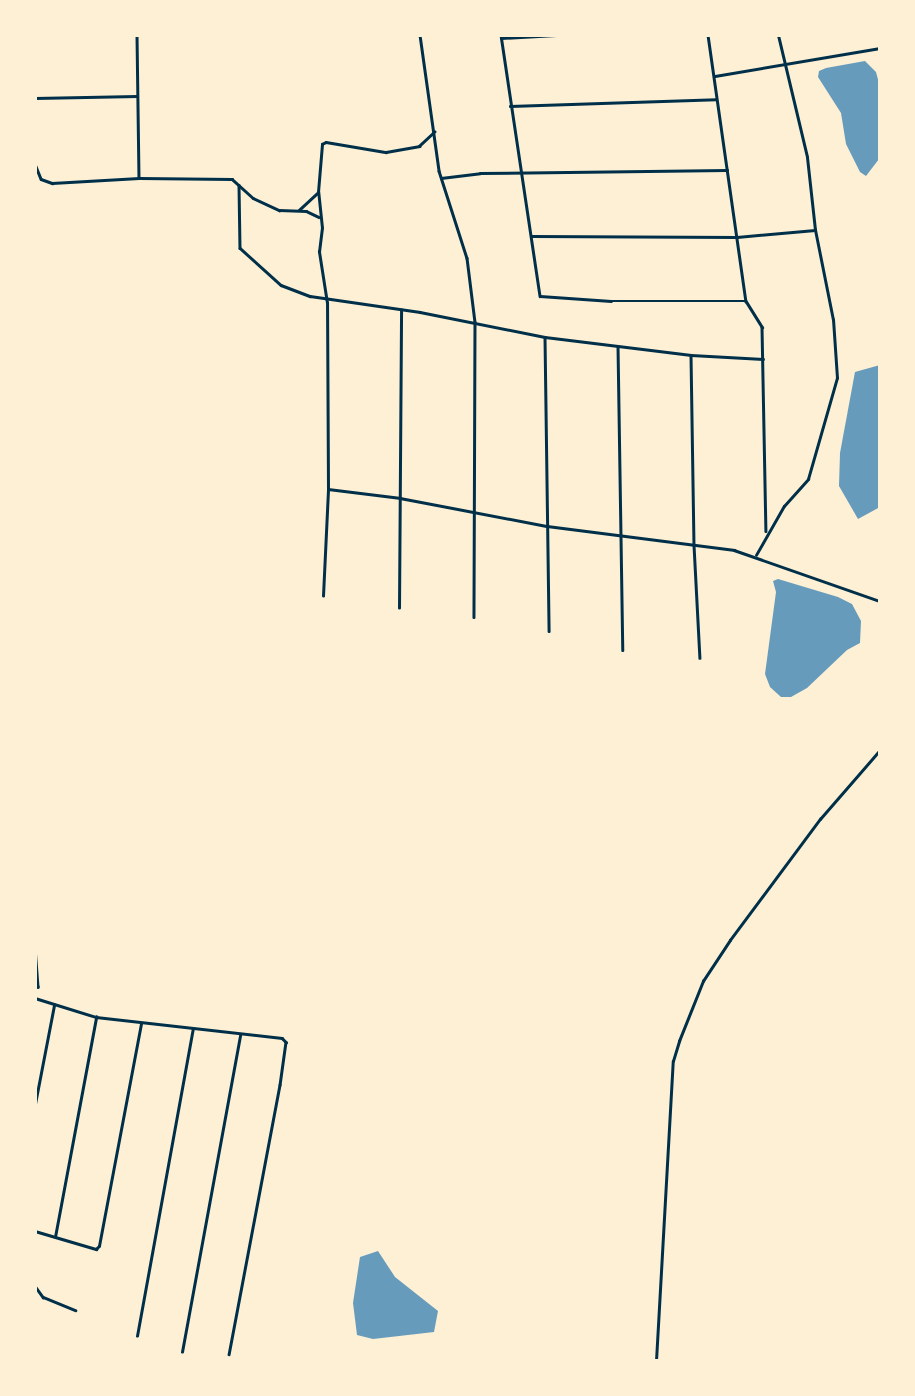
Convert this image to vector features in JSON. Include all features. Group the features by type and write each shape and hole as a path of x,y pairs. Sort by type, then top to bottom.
{"street":[{"path":"137,35 139,178"},
{"path":"420,35 441,178 467,258 475,322 474,617"},
{"path":"556,35 501,36 537,293 545,298 746,301"},
{"path":"708,35 746,301 761,321 766,534"},
{"path":"756,555 784,506 808,479 837,378 832,320 815,230 807,157 783,66 778,35"},
{"path":"715,76 880,48"},
{"path":"35,98 138,96"},
{"path":"510,106 718,99"},
{"path":"323,596 328,489 327,303 324,298 319,252 318,192 322,144 327,142 386,152 419,146 433,132"},
{"path":"35,164 46,182 229,178 253,198 279,210 299,210 320,218"},
{"path":"441,178 522,172 727,170"},
{"path":"239,185 240,248 281,285 324,298 475,322 545,337 691,355 763,359"},
{"path":"299,210 318,192"},
{"path":"531,236 737,236 815,230"},
{"path":"399,608 401,310"},
{"path":"545,337 549,631"},
{"path":"618,346 623,650"},
{"path":"691,355 694,545 700,658"},
{"path":"328,489 400,498 547,526 756,555 768,562 880,601"},
{"path":"656,1361 673,1061 678,1041 703,981 730,940 827,811 880,750"},
{"path":"35,947 38,986 35,986"},
{"path":"35,998 96,1017 282,1038 286,1042 281,1085 229,1354"},
{"path":"35,1104 54,1005"},
{"path":"55,1238 96,1017"},
{"path":"35,1231 96,1249 104,1225 141,1023"},
{"path":"137,1336 193,1029"},
{"path":"182,1352 240,1034"},
{"path":"35,1286 43,1297 76,1310"}],"water":[{"path":"865,61 876,72 880,87 879,159 866,176 860,172 846,144 841,113 818,77 819,71 826,68"},
{"path":"880,365 880,507 858,519 839,486 840,453 855,372"},
{"path":"778,579 838,597 852,604 861,621 860,643 847,650 807,688 791,697 781,697 770,687 765,674 776,592 773,581"},
{"path":"378,1251 395,1277 438,1311 434,1332 373,1339 357,1335 353,1303 360,1257"}]}
